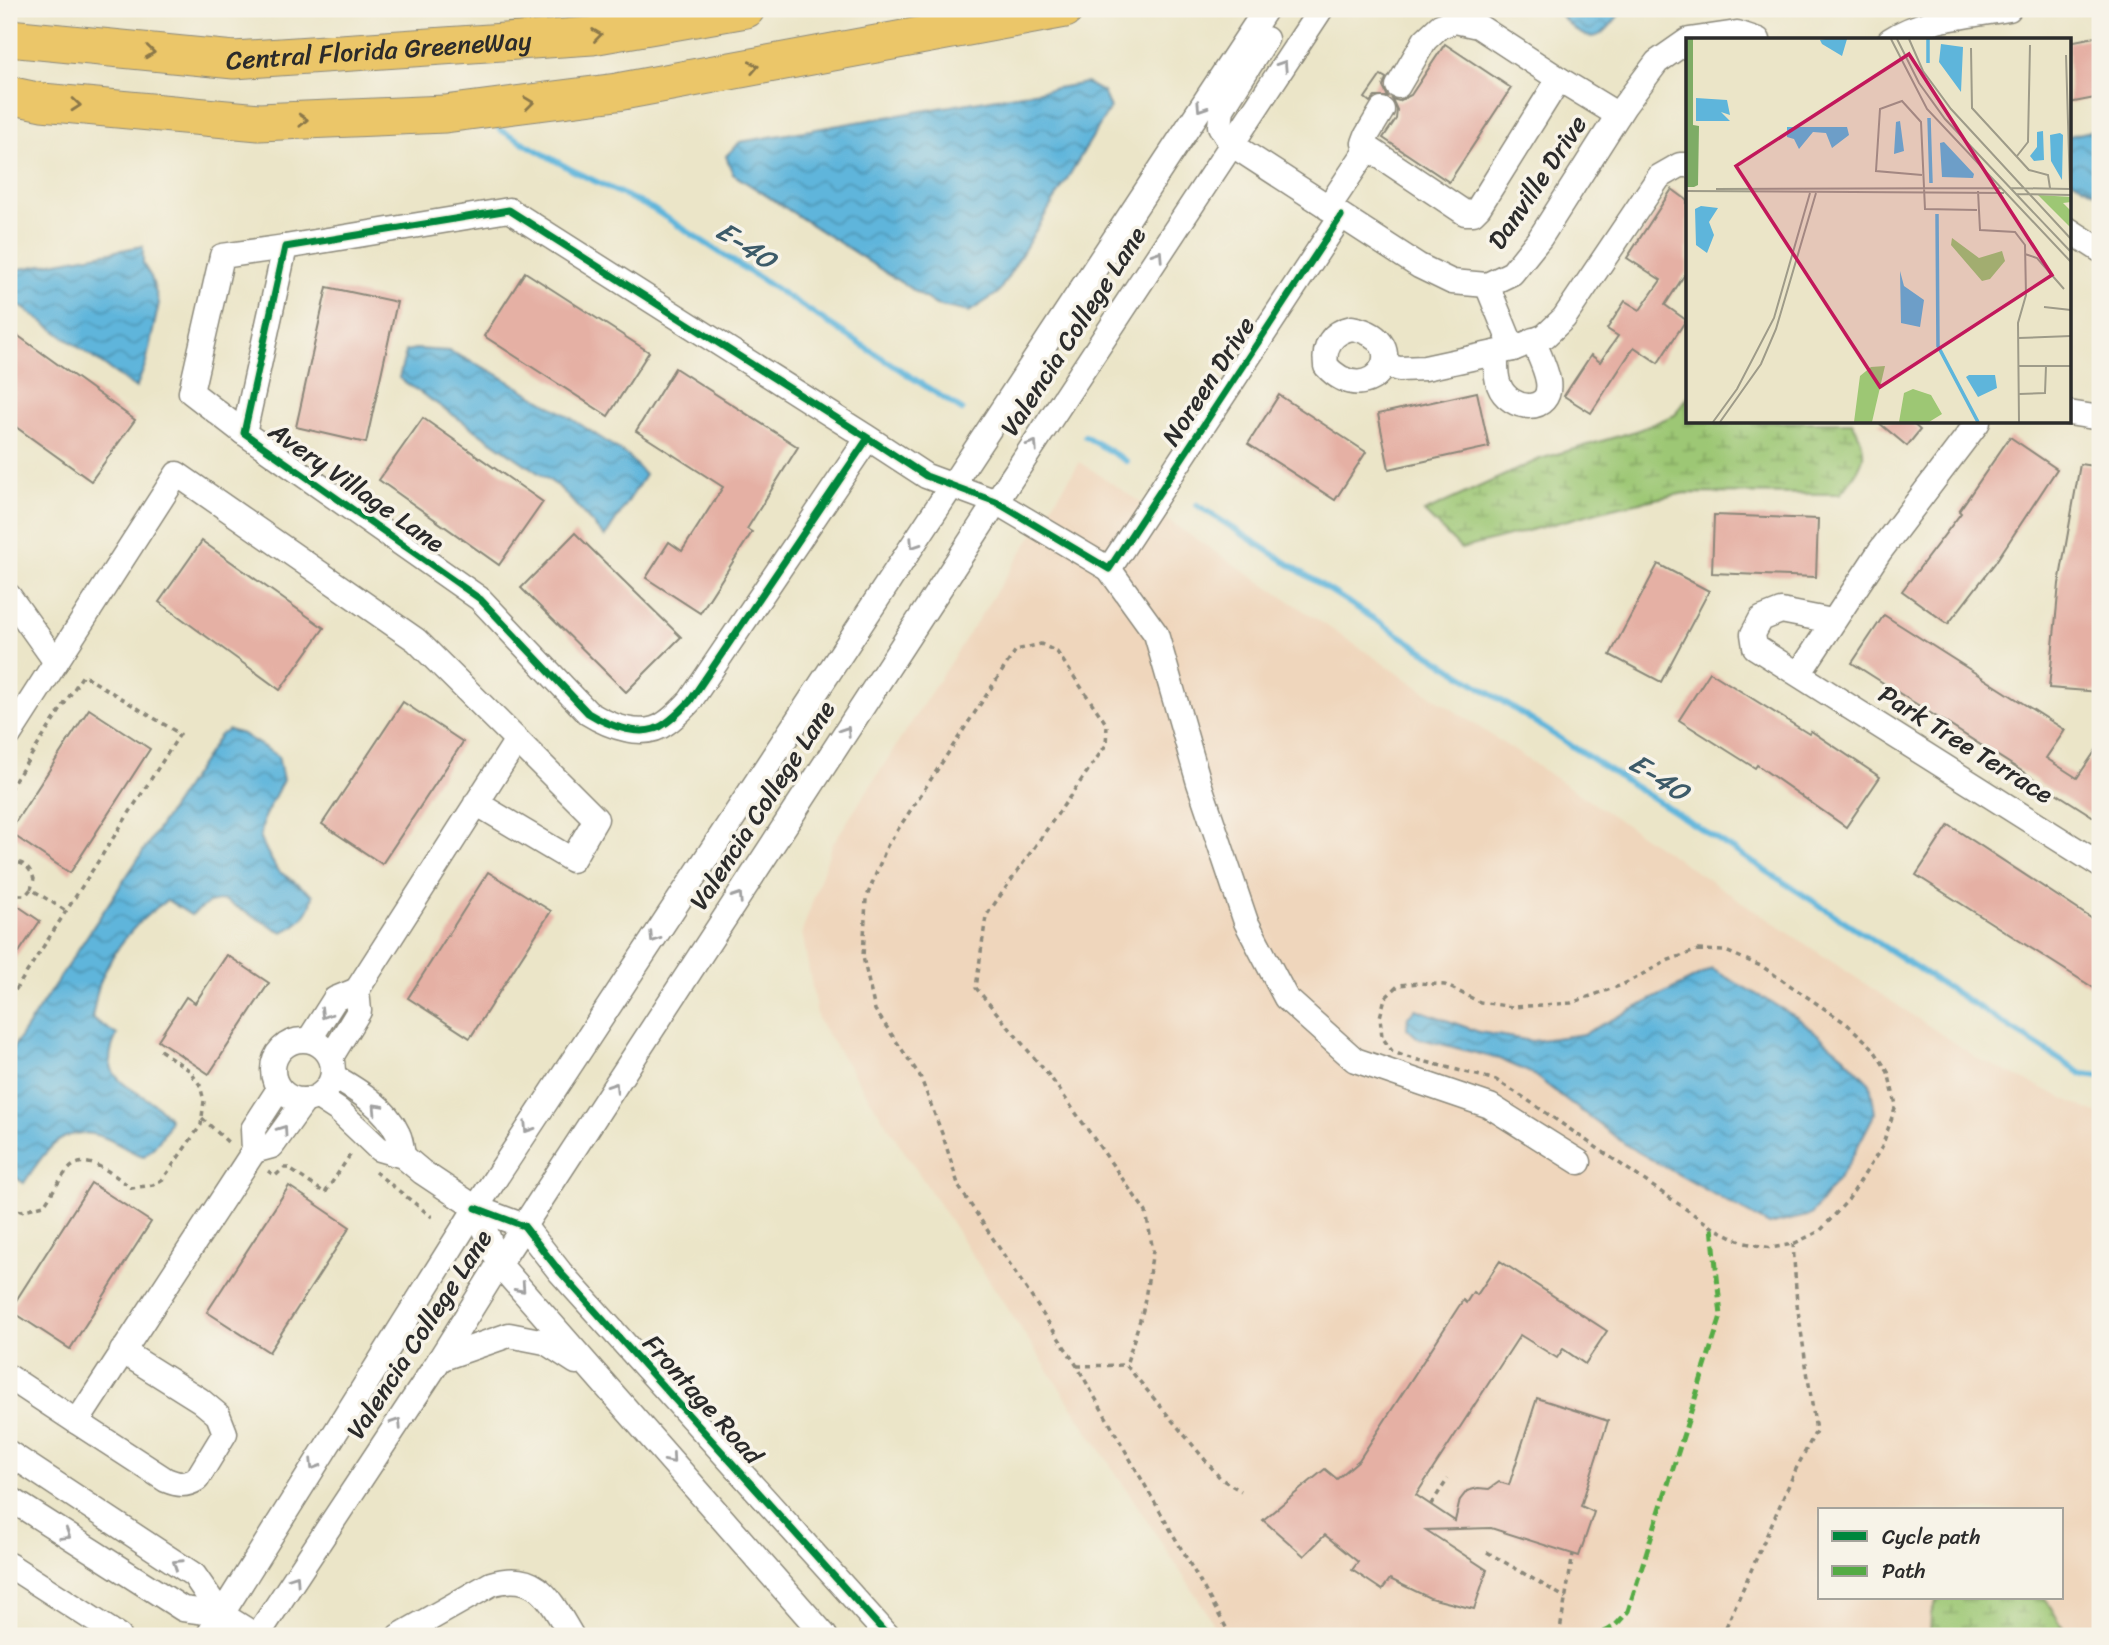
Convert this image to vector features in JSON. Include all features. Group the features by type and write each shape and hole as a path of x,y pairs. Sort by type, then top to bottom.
{"highway":[{"name":"Central Florida GreeneWay","path":"9,38 234,60 593,36 746,9"},
{"path":"9,95 42,102 259,122 445,114 617,92 1065,9"}],"street":[{"name":"Valencia College Lane","path":"208,1636 475,1208 1266,9"},
{"path":"1231,144 1220,126 1222,108 1272,29 1273,9"},
{"name":"Valencia College Lane","path":"257,1636 996,502 1321,9"},
{"path":"1894,38 1926,23 2008,9"},
{"path":"1398,86 1425,40 1440,26 1455,22 1478,26 1618,115"},
{"name":"Danville Drive","path":"1706,38 1737,33 1752,38"},
{"name":"Danville Drive","path":"1231,144 1419,266 1452,282 1487,285 1512,273 1540,237 1618,115 1657,62 1686,42"},
{"path":"1368,148 1465,213 1473,213 1559,79"},
{"name":"Noreen Drive","path":"1110,569 1334,212 1368,148 1364,143 1382,110"},
{"path":"1385,365 1399,369 1425,368 1514,347 1545,336 1564,318 1659,177 1679,165 1686,165"},
{"path":"244,433 191,393 222,256 509,210 926,476 996,502 1110,569 1156,634 1199,783 1246,922 1286,998 1355,1060 1490,1106 1579,1162"},
{"path":"2070,231 2100,250"},
{"name":"Avery Village Lane","path":"285,247 244,433 480,599 588,713 605,724 642,731 664,726 690,701 868,438"},
{"path":"1487,285 1514,347"},
{"path":"2070,413 2100,418"},
{"path":"1799,674 1880,551 1976,424"},
{"path":"9,735 177,474 416,640 596,819 572,860 476,803"},
{"path":"9,596 56,662"},
{"name":"Park Tree Terrace","path":"1832,621 1782,611 1761,619 1753,634 1755,648 2100,865"},
{"path":"309,1040 335,999 357,990 517,740"},
{"path":"251,1156 272,1146 312,1098 330,1084 332,1067 359,1011 357,990"},
{"path":"403,1156 398,1134 375,1105 332,1067 326,1049 309,1040 291,1042 277,1054 272,1072 279,1089 293,1099 312,1098 338,1110 379,1149 403,1156 475,1208 524,1226"},
{"path":"77,1422 251,1156 253,1129 279,1089"},
{"path":"475,1208 499,1264 825,1636"},
{"name":"Frontage Road","path":"524,1226 560,1272 888,1636"},
{"path":"440,1359 509,1335 545,1342 596,1374"},
{"path":"9,1377 166,1480 178,1485 190,1484 197,1479 225,1433 218,1415 200,1400 122,1351"},
{"path":"9,1453 194,1575 221,1614 257,1636"},
{"path":"9,1498 183,1609 221,1614"},
{"path":"9,1565 119,1636"},
{"path":"398,1636 491,1584 507,1579 524,1581 539,1588 550,1600 571,1634"}],"path":[{"path":"1126,1365 1143,1310 1153,1251 1146,1212 1051,1078 976,988 986,916 1106,745 1107,725 1057,652 1041,644 1016,650 887,846 866,899 863,957 875,1010 920,1076 943,1136 958,1187 1077,1366 1231,1636"},
{"path":"9,790 83,675 180,734 9,1000"},
{"path":"9,863 21,862 28,867 34,879 26,895 9,892"},
{"path":"31,889 66,911"},
{"path":"1698,950 1726,951 1763,967 1847,1024 1872,1047 1888,1072 1896,1105 1882,1147 1848,1200 1821,1231 1793,1244 1771,1248 1745,1243 1712,1227 1496,1080 1392,1051 1382,1037 1380,1017 1385,998 1399,985 1419,983 1444,985 1480,1002 1513,1007 1571,1003 1622,985 1669,960 1698,950"},
{"path":"9,1208 21,1211 44,1205 70,1167 82,1163 95,1164 132,1188 153,1185 163,1179 201,1125 204,1101 200,1085 188,1070 157,1048"},
{"path":"202,1118 210,1128 275,1176 288,1168 325,1193 352,1151 361,1159"},
{"path":"370,1167 432,1217"},
{"path":"1722,1636 1796,1469 1816,1431 1797,1304 1793,1244"},
{"path":"1077,1366 1126,1365"},
{"path":"1126,1365 1221,1479 1241,1491"},
{"path":"1430,1504 1448,1479"},
{"path":"1487,1552 1566,1598"},
{"path":"1559,1636 1573,1554"}],"shaded area":[{"path":"1080,462 1977,1058 2100,1115 2100,1636 1218,1636 1205,1609 818,1020 802,932 832,845"}],"green space":[{"path":"1686,398 1686,424 1853,424 1862,444 1862,460 1840,494 1685,493 1612,508 1461,549 1424,512 1540,459 1636,431 1675,415"},
{"path":"1936,1600 2046,1600 2068,1636 1930,1636 1931,1614"}],"water":[{"path":"1555,9 1625,9 1605,31 1595,37 1575,30"},
{"path":"1086,83 1103,92 1110,108 998,293 969,312 936,305 733,174 726,156 740,142"},
{"path":"2100,129 2100,195 2070,179 2070,136"},
{"path":"143,246 143,264 151,277 159,303 146,363 136,388 9,298 9,271"},
{"path":"406,351 449,351 491,371 563,413 628,456 645,475 605,537 559,487 399,378"},
{"path":"229,730 242,734 278,756 283,780 264,817 260,839 277,870 313,895 310,907 299,922 282,932 224,900 209,903 191,915 167,900 146,916 120,945 107,967 98,989 92,1018 117,1035 111,1053 111,1066 116,1076 161,1109 170,1120 168,1125 163,1135 144,1156 93,1134 79,1133 68,1136 49,1150 24,1183 9,1173 9,1054 220,735"},
{"path":"1712,969 1798,1018 1844,1056 1870,1083 1875,1113 1848,1165 1811,1215 1769,1225 1629,1147 1531,1073 1499,1059 1418,1038 1407,1028 1408,1016 1416,1009 1479,1032 1532,1041 1584,1034"}],"building":[{"path":"2100,36 2100,97 2070,103 2070,42"},
{"path":"1445,44 1511,88 1449,182 1383,138 1396,119 1397,110 1392,99 1399,101 1411,95"},
{"path":"1381,75 1386,78 1383,87 1388,97 1375,97 1370,102 1365,98"},
{"path":"1672,189 1686,199 1686,273 1665,305 1686,320 1658,363 1634,347 1591,413 1564,396 1591,355 1600,362 1618,336 1607,329 1625,301 1640,310 1661,280 1627,258"},
{"path":"525,272 649,352 608,416 484,336"},
{"path":"327,287 397,302 366,443 296,427"},
{"path":"17,335 135,420 91,481 9,422 9,347"},
{"path":"675,368 798,447 747,529 752,532 700,613 646,578 669,542 682,551 723,487 636,431"},
{"path":"1477,392 1489,447 1389,469 1378,414"},
{"path":"1279,395 1366,452 1335,500 1248,444"},
{"path":"423,418 543,502 499,565 379,480"},
{"path":"1880,424 1913,424 1920,430 1907,446"},
{"path":"2010,437 2057,469 1995,563 1948,624 1902,591 1961,513 1959,511"},
{"path":"2080,464 2100,467 2100,692 2049,688 2059,584"},
{"path":"1714,515 1818,519 1816,577 1712,573"},
{"path":"575,533 681,637 626,692 521,588"},
{"path":"202,541 324,628 280,690 159,602"},
{"path":"1658,564 1709,591 1661,682 1610,655"},
{"path":"1884,615 2065,730 2046,758 2077,778 2100,744 2100,821 1852,663"},
{"path":"1710,672 1809,734 1811,731 1880,777 1846,827 1757,765 1755,768 1679,720"},
{"path":"403,702 463,742 382,864 322,824"},
{"path":"89,709 150,749 70,873 9,832"},
{"path":"1949,825 2100,924 2100,992 1916,875"},
{"path":"488,872 551,911 470,1038 408,998"},
{"path":"9,900 40,921 9,967"},
{"path":"227,955 269,983 209,1074 158,1040 186,997 195,1003"},
{"path":"91,1183 151,1222 70,1349 10,1310"},
{"path":"289,1186 350,1227 269,1352 207,1312"},
{"path":"1500,1261 1607,1331 1585,1364 1563,1349 1557,1358 1520,1335 1416,1495 1455,1521 1460,1500 1467,1491 1489,1489 1499,1482 1509,1485 1537,1398 1608,1421 1581,1506 1594,1512 1579,1556 1491,1528 1426,1530 1487,1570 1474,1609 1430,1598 1390,1579 1382,1590 1352,1570 1358,1562 1325,1535 1304,1556 1263,1520 1325,1469 1337,1479 1359,1460 1463,1300 1466,1303 1473,1292 1477,1295"}],"waterway":[{"name":"E-40","path":"499,129 572,170 653,209 962,410"},
{"name":"E-40","path":"1085,436 1126,461"},
{"name":"E-40","path":"1197,505 2082,1074 2100,1076"}],"marked path":[{"path":"1589,1636 1611,1628 1628,1611 1721,1316 1712,1227"}],"cycle path":[{"path":"868,438 690,701 666,723 657,728 637,731 616,726 588,713 480,599 244,433 285,247 509,210 868,438 926,476 996,502 1109,569 1341,216"},
{"path":"476,1208 524,1226 560,1272 888,1636"}]}
